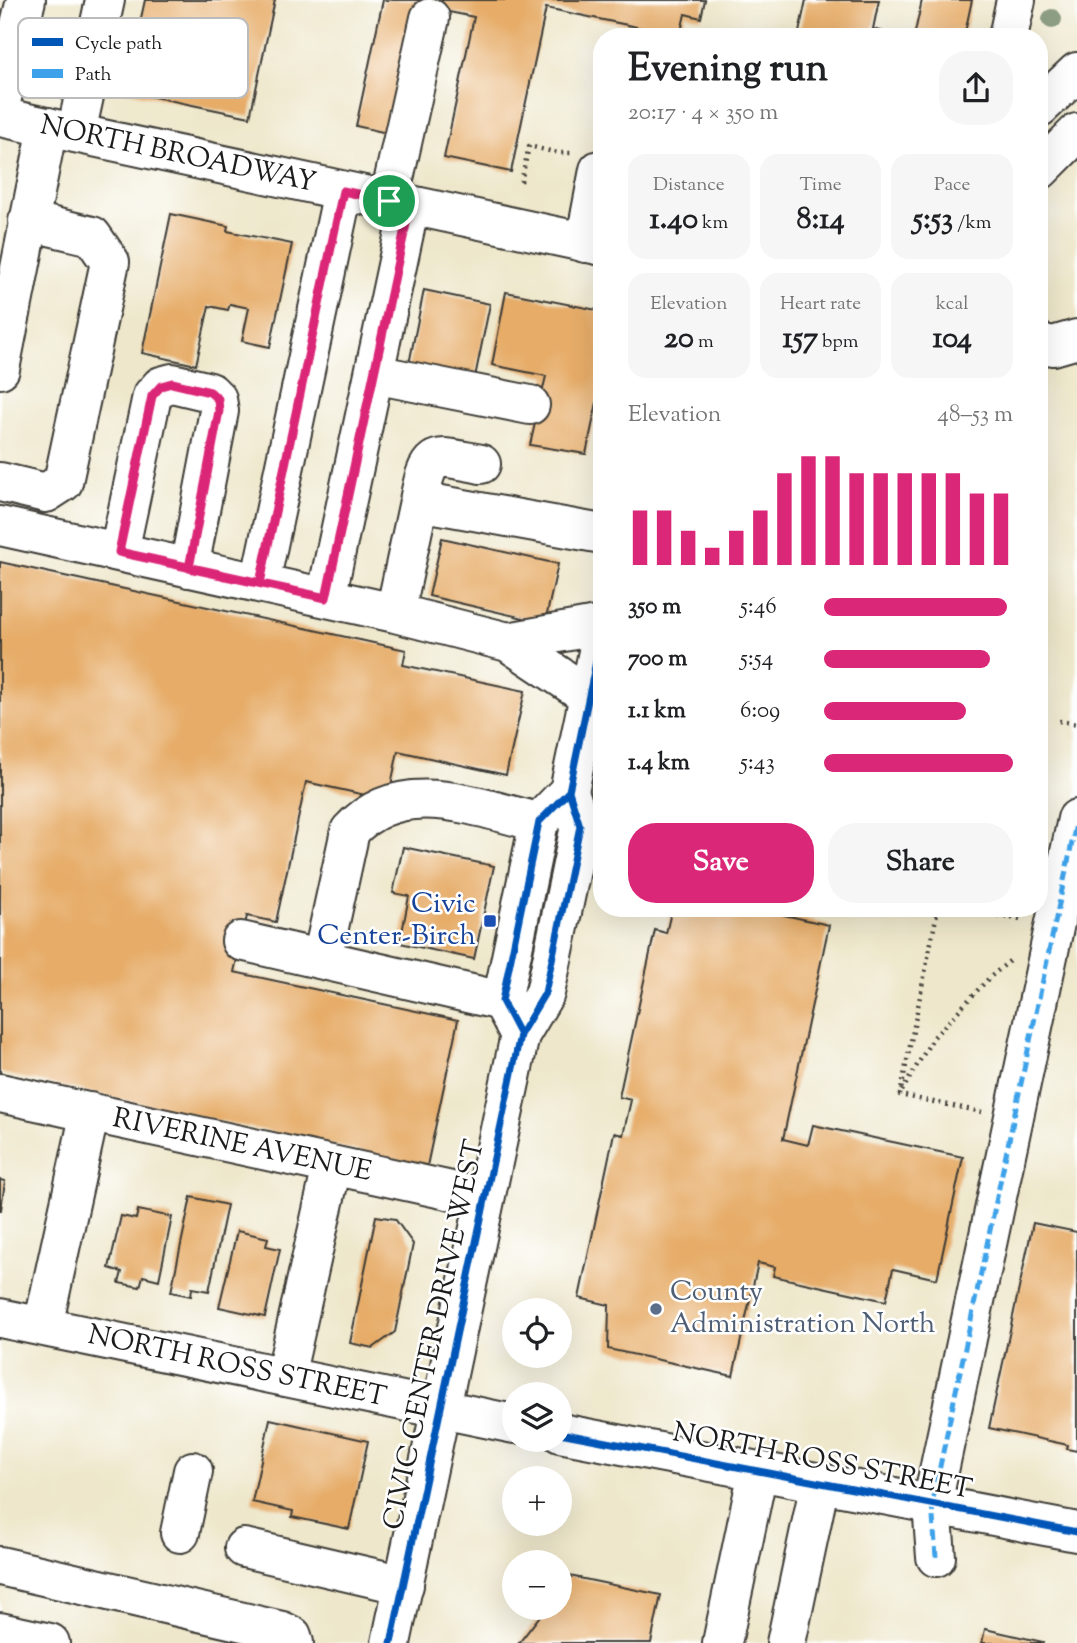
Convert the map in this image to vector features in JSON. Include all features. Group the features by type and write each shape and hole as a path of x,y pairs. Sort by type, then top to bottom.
{"street":[{"path":"22,18 26,0"},
{"path":"99,18 105,0"},
{"path":"1010,28 1016,0"},
{"path":"326,598 374,374 430,18"},
{"path":"0,106 18,33"},
{"path":"1048,99 1077,72"},
{"path":"0,369 28,221 73,98"},
{"name":"NORTH BROADWAY","path":"0,117 593,244"},
{"path":"1048,162 1077,133"},
{"path":"585,161 593,244"},
{"path":"260,583 343,191"},
{"path":"0,482 46,493 63,482 110,262 92,236 28,221"},
{"path":"374,374 530,405"},
{"path":"119,552 152,396 161,386 172,383 210,392 218,399 219,411 189,568"},
{"path":"395,613 425,471 431,461 439,457 481,464"},
{"path":"419,501 593,532"},
{"path":"0,526 395,613 508,642 589,696"},
{"path":"508,642 593,627"},
{"name":"CIVIC CENTER DRIVE WEST","path":"391,1643 520,1035 545,993 580,826 569,791 593,677"},
{"path":"520,1035 502,1001 539,822 569,791"},
{"path":"322,959 350,831 362,817 406,799 429,798 539,822"},
{"path":"936,1557 932,1504 1077,819"},
{"path":"241,941 502,1001"},
{"name":"RIVERINE AVENUE","path":"0,1093 484,1198"},
{"path":"43,1326 90,1112"},
{"path":"285,1377 332,1166"},
{"name":"NORTH ROSS STREET","path":"0,1318 502,1422"},
{"name":"NORTH ROSS STREET","path":"572,1435 1077,1532"},
{"path":"180,1533 193,1471"},
{"path":"722,1643 758,1471"},
{"path":"786,1643 820,1483"},
{"path":"244,1548 404,1585"},
{"path":"0,1566 282,1631 292,1636 293,1643"},
{"path":"0,1632 50,1643"}],"path":[{"path":"521,182 530,146 585,161"},
{"path":"1059,720 1077,724"},
{"path":"900,1095 936,917"},
{"path":"900,1095 923,1052 959,1009 990,977 1054,927"},
{"path":"900,1095 1014,1119"}],"building":[{"path":"145,0 275,0 250,117 159,98 248,98 248,18 141,18"},
{"path":"383,0 705,0 701,18 685,14 682,28 642,28 546,8 511,172 444,158 474,17 424,7 396,135 356,126"},
{"path":"806,0 879,0 873,28 800,28"},
{"path":"922,0 972,0 966,28 916,28"},
{"path":"171,214 228,226 227,231 292,244 270,347 242,341 249,308 230,304 228,310 209,306 196,365 142,353"},
{"path":"424,290 490,304 474,382 408,369"},
{"path":"506,292 593,309 593,421 586,454 530,445 546,376 492,365"},
{"path":"442,538 558,564 545,623 429,596"},
{"path":"0,562 406,650 403,665 525,691 506,775 398,751 388,800 306,782 276,922 247,916 234,972 458,1020 427,1166 0,1073"},
{"path":"403,847 494,866 474,959 400,943 409,896 393,893"},
{"path":"670,917 793,917 829,925 783,1139 808,1145 813,1125 963,1157 937,1279 893,1269 886,1301 773,1276 775,1267 758,1263 733,1376 608,1349 609,1305 579,1298 614,1133 623,1135 631,1100 619,1097 655,930 666,933"},
{"path":"0,1180 5,1181 1,1210 0,1210"},
{"path":"191,1197 227,1205 209,1291 192,1288 191,1296 171,1292"},
{"path":"138,1210 172,1217 159,1280 143,1276 140,1287 119,1283 122,1272 109,1268 121,1216 136,1219"},
{"path":"376,1216 395,1219 413,1244 395,1332 373,1348 350,1343"},
{"path":"1033,1223 1077,1232 1077,1451 1067,1449 1068,1445 989,1428"},
{"path":"237,1231 268,1238 266,1246 280,1249 265,1317 219,1307"},
{"path":"270,1419 368,1441 349,1529 292,1517 293,1511 252,1502"},
{"path":"572,1576 661,1595 651,1643 519,1643 537,1620 572,1620"},
{"path":"985,1629 1043,1642 1043,1643 982,1643"}],"marked path":[{"path":"936,1557 932,1504 1077,819"}],"cycle path":[{"path":"391,1643 520,1035 545,993 568,884 580,826 569,791 593,676"},
{"path":"520,1035 502,1001 539,822 569,791"},
{"path":"572,1435 1077,1532"}],"place":[{"name":"Civic Center-Birch","path":"490,921"},
{"name":"County Administration North","path":"656,1309"}],"route":[{"path":"389,201 343,191 260,583 189,568 119,552 152,396 161,386 172,383 210,392 218,399 219,411 189,568 326,598 410,205 389,201"}]}
